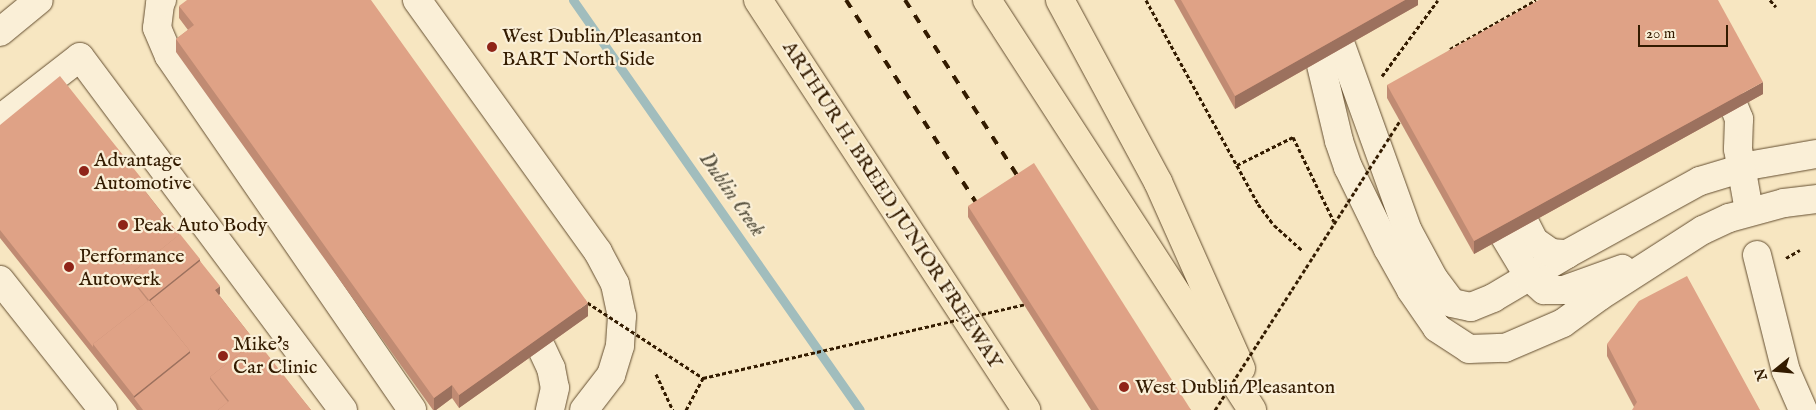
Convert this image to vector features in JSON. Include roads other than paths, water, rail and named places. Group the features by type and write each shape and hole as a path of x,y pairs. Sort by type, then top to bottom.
{"highway":[{"name":"ARTHUR H. BREED JUNIOR FREEWAY","path":"758,0 1026,410"},
{"path":"987,0 1252,410"},
{"path":"1060,0 1158,182 1260,410"}],"lane":[{"path":"0,32 39,0"},
{"path":"162,0 157,28 169,56 412,410"},
{"path":"417,0 598,252 615,284 622,316 620,346 611,375 584,410"},
{"path":"1816,154 1742,168 1700,181 1567,254 1493,298 1471,307 1452,303 1434,278 1408,232 1331,54 1339,141 1348,167 1388,249 1432,322 1444,334 1469,349 1505,348 1563,323 1600,296 1703,230 1749,212 1784,203 1816,200"},
{"path":"0,119 80,57 343,410"},
{"path":"1736,109 1739,119 1738,149 1749,212"},
{"path":"1567,254 1551,254 1534,241 1516,231 1529,277 1544,290 1564,290 1676,249"},
{"path":"1757,256 1786,371 1803,410"},
{"path":"0,280 98,408"},
{"path":"542,349 551,368 555,388 550,410"}],"waterway":[{"name":"Dublin Creek","path":"573,0 860,410"}],"railway":[{"path":"846,0 980,209"},
{"path":"905,0 1022,183"}],"place":[{"name":"West Dublin/Pleasanton BART North Side","path":"492,47"},
{"name":"Advantage Automotive","path":"84,171"},
{"name":"Peak Auto Body","path":"123,225"},
{"name":"Performance Autowerk","path":"69,267"},
{"name":"Mike's Car Clinic","path":"223,356"},
{"name":"West Dublin/Pleasanton","path":"1124,387"}]}
